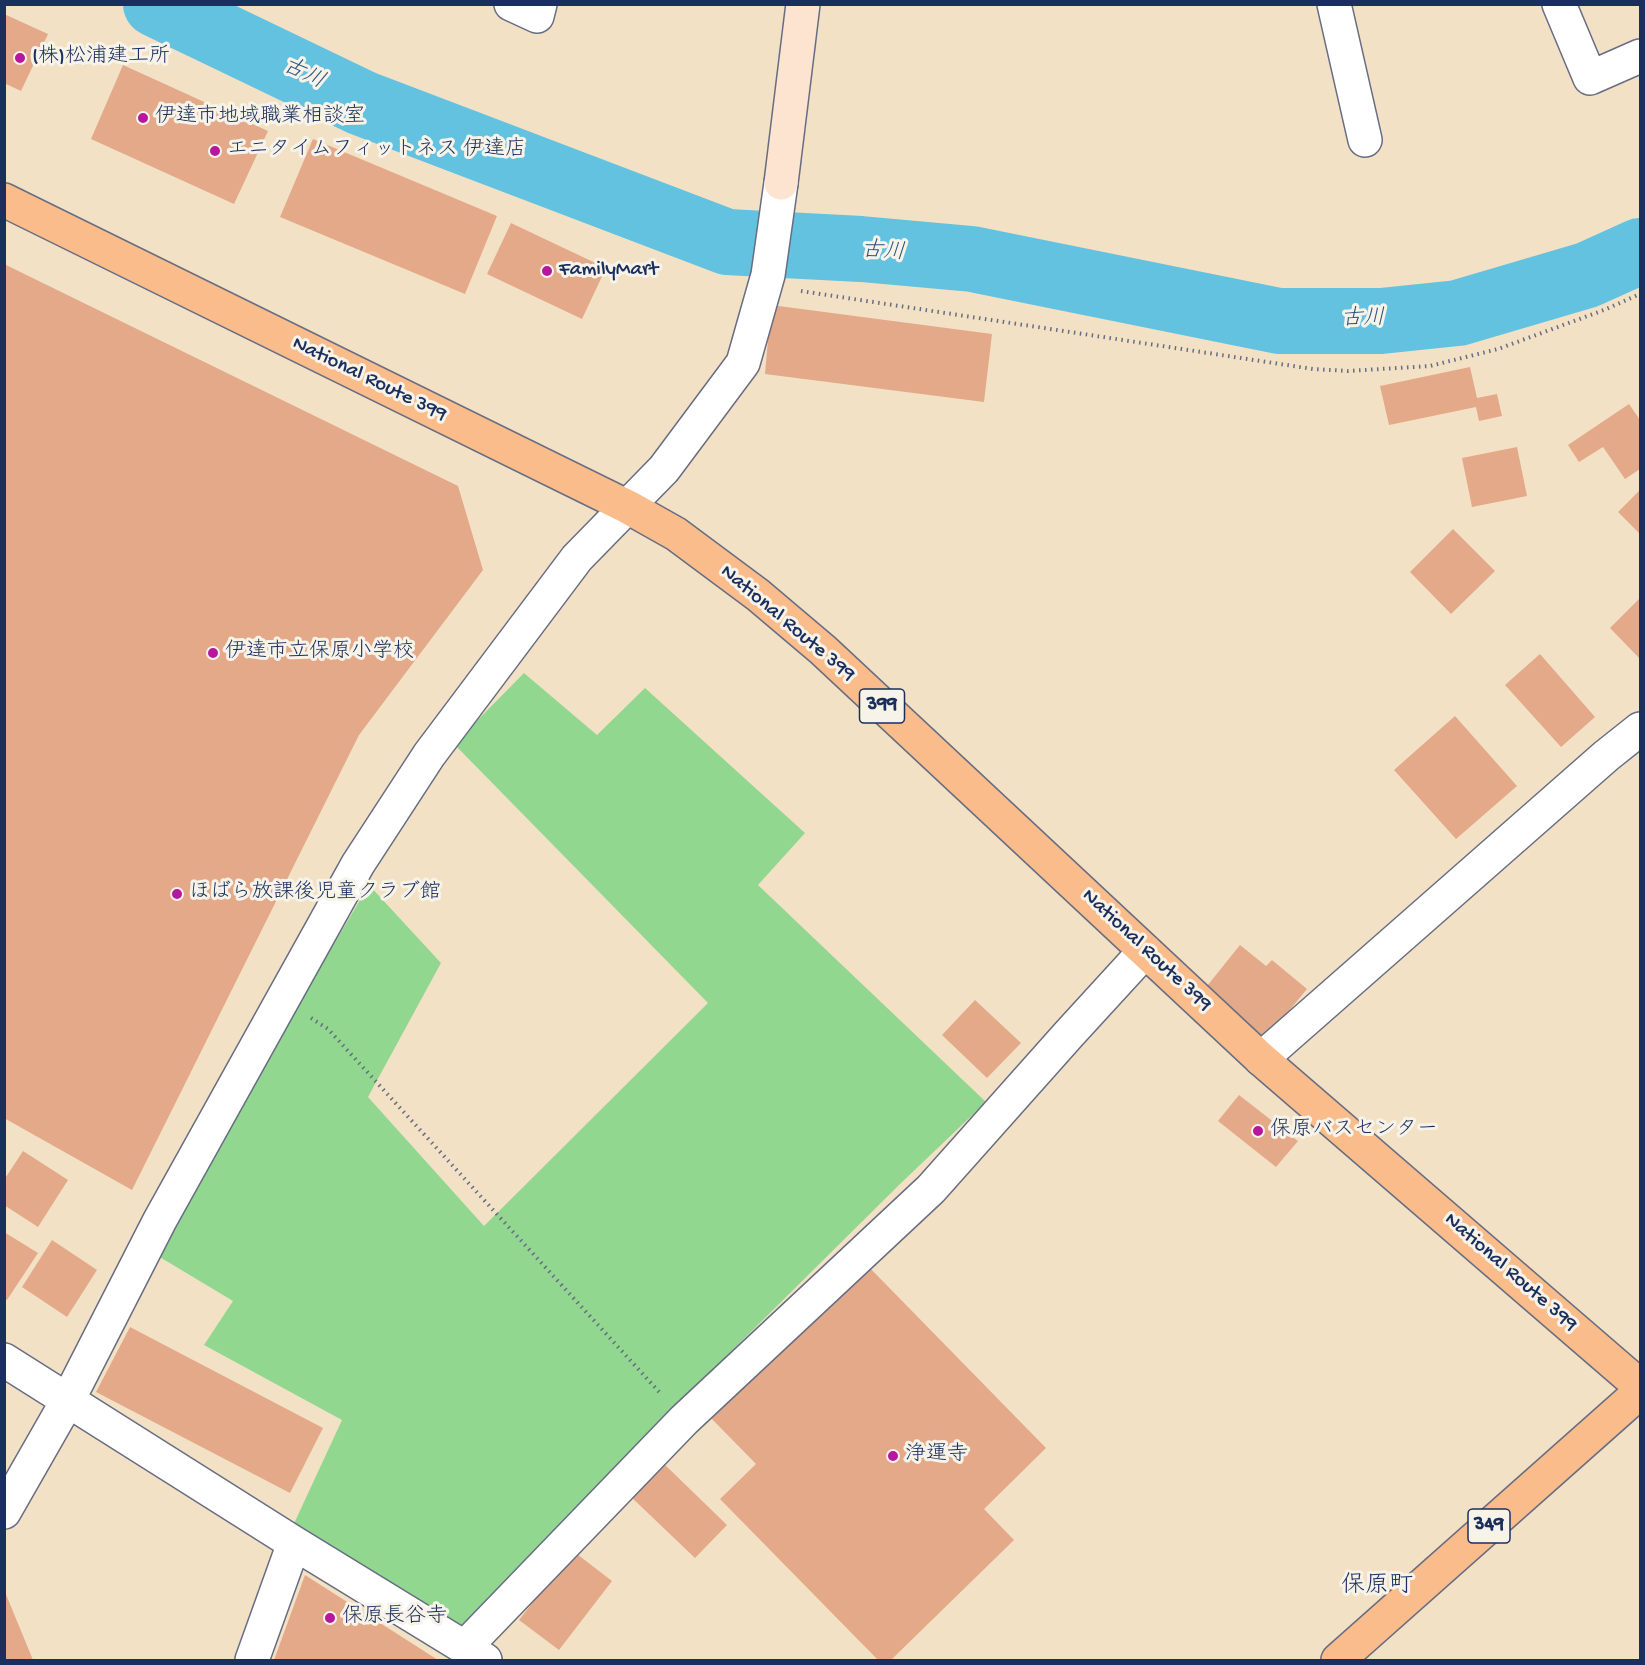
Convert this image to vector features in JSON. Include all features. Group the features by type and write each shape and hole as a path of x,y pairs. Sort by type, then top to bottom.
{"highway":[{"name":"National Route 399","path":"4,200 628,507 675,534 758,595 823,650 1261,1059 1641,1386"},
{"name":"349","path":"1338,1660 1641,1392"}],"street":[{"path":"511,4 537,16 540,4"},
{"path":"4,1512 68,1400 160,1220 358,864 429,755 577,558 664,469 743,363 766,281 782,183 803,4"},
{"path":"1334,4 1365,140"},
{"path":"1559,4 1590,78 1641,56"},
{"path":"1261,1059 1606,756 1641,729"},
{"path":"4,1360 475,1654 684,1420 931,1189 1145,951"},
{"path":"252,1660 294,1543"}],"path":[{"path":"766,281 1313,369 1348,371 1430,366 1498,349 1641,294"},
{"path":"283,999 328,1029 684,1420"}],"green space":[{"path":"524,673 597,735 645,688 805,833 758,885 986,1102 661,1421 464,1632 291,1530 342,1420 204,1345 233,1301 158,1256 289,1019 369,885 441,963 368,1097 484,1226 708,1003 454,744"}],"building":[{"name":"(株)松浦建工所","path":"4,14 48,34 21,91 4,83"},
{"path":"123,65 268,131 234,204 91,139"},
{"path":"313,139 497,216 465,294 280,217"},
{"name":"FamilyMart","path":"511,223 606,268 582,319 487,274"},
{"name":"伊達市立保原小学校","path":"4,264 458,486 483,570 359,735 132,1190 4,1118"},
{"path":"771,305 992,334 984,402 765,374"},
{"path":"1470,367 1477,398 1497,394 1502,416 1479,421 1476,407 1389,425 1380,386"},
{"path":"1629,404 1640,420 1640,469 1625,479 1603,447 1579,462 1568,445"},
{"path":"1517,447 1527,496 1472,507 1462,458"},
{"path":"1640,490 1640,534 1618,512"},
{"path":"1453,529 1495,571 1451,614 1410,572"},
{"path":"1640,598 1640,659 1610,628"},
{"path":"1540,654 1595,717 1561,747 1505,685"},
{"path":"1455,716 1517,786 1456,839 1394,770"},
{"path":"1240,945 1266,966 1272,960 1307,989 1264,1041 1203,991"},
{"path":"975,1000 1021,1043 987,1078 942,1035"},
{"name":"保原バスセンター","path":"1239,1095 1298,1141 1276,1167 1218,1121"},
{"path":"23,1151 68,1180 38,1227 4,1205 4,1180"},
{"path":"4,1232 38,1253 7,1300 4,1298"},
{"path":"52,1240 97,1270 67,1317 22,1287"},
{"name":"浄運寺","path":"865,1263 1046,1448 984,1509 1014,1540 891,1660 878,1660 720,1499 756,1464 709,1416"},
{"path":"130,1327 323,1428 290,1493 96,1392"},
{"path":"661,1461 727,1525 695,1558 629,1495"},
{"path":"573,1551 612,1581 559,1650 519,1620"},
{"name":"保原長谷寺","path":"305,1575 438,1660 274,1660"},
{"path":"5,1592 33,1660 4,1660"}],"waterway":[{"name":"古川","path":"156,4 362,103 727,242 861,249 972,259 1279,321 1381,321 1458,313 1587,275 1640,251"}],"place":[{"name":"(株)松浦建工所","path":"20,58"},
{"name":"伊達市地域職業相談室","path":"143,118"},
{"name":"エニタイムフィットネス 伊達店","path":"215,151"},
{"name":"FamilyMart","path":"547,271"},
{"name":"伊達市立保原小学校","path":"213,653"},
{"name":"ほばら放課後児童クラブ館","path":"177,894"},
{"name":"保原バスセンター","path":"1258,1131"},
{"name":"浄運寺","path":"893,1456"},
{"name":"保原長谷寺","path":"330,1618"}],"district":[{"name":"保原町","path":"1377,1587"}]}
